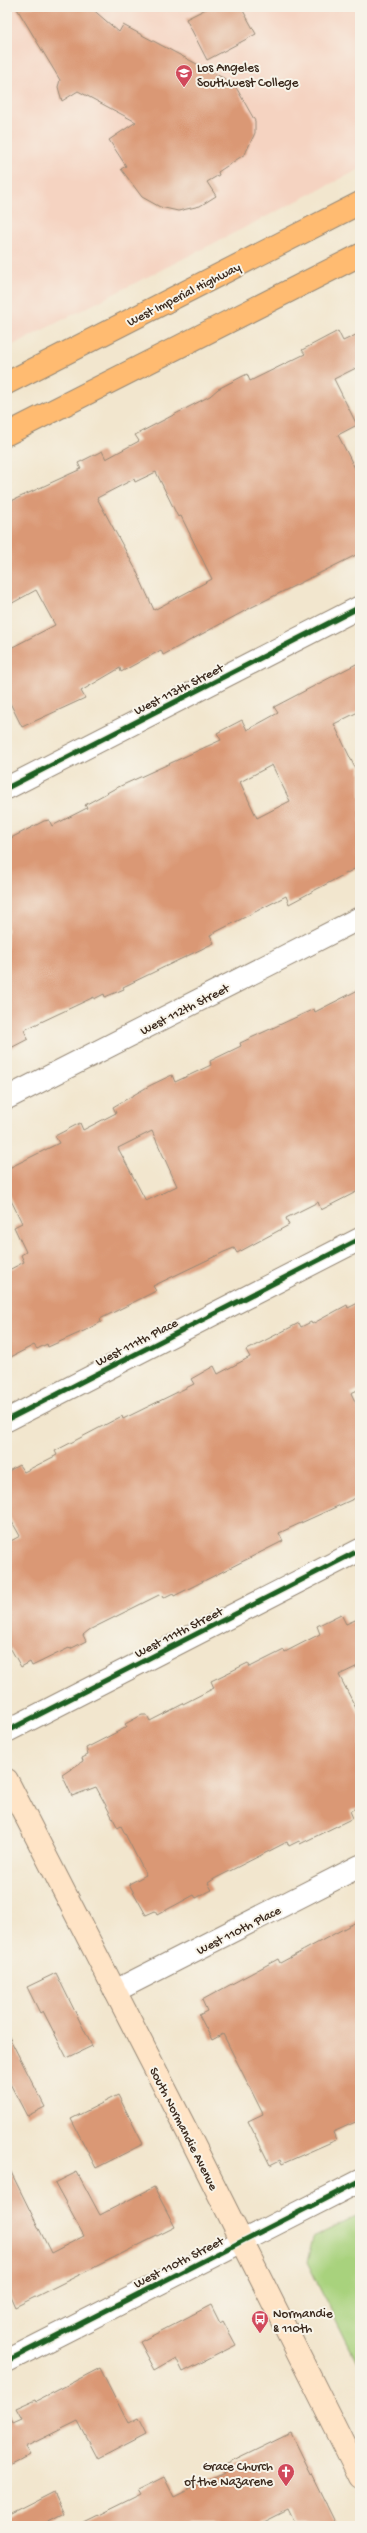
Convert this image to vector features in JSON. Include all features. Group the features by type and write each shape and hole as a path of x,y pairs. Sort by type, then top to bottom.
{"main road":[{"name":"West Imperial Highway","path":"7,383 360,203"},
{"path":"7,434 360,255"},
{"name":"South Normandie Avenue","path":"7,1780 242,2241 360,2477"}],"street":[{"name":"West 113th Street","path":"7,788 360,608"},
{"name":"West 112th Street","path":"7,1098 360,918"},
{"name":"West 111th Place","path":"7,1420 360,1239"},
{"name":"West 111th Street","path":"7,1731 360,1550"},
{"name":"West 110th Place","path":"115,1991 360,1866"},
{"name":"West 110th Street","path":"7,2361 360,2181"}],"shaded area":[{"name":"Los Angeles Southwest College","path":"7,7 360,7 360,169 7,348"}],"green space":[{"path":"360,2215 360,2368 307,2262 313,2238"}],"building":[{"path":"16,7 90,7 119,32 123,25 229,81 237,89 255,121 255,133 245,154 218,172 219,175 207,182 216,196 200,206 178,211 160,207 142,197 121,169 126,166 109,140 136,122 78,91 62,101 58,87 60,80"},
{"path":"210,7 241,7 256,34 207,60 186,19"},
{"path":"338,331 343,341 360,333 360,366 334,379 357,425 338,435 360,478 360,553 252,607 163,655 161,650 121,672 120,668 81,691 85,698 22,727 7,697 7,650 55,625 36,590 7,606 7,503 81,469 78,463 102,451 106,459 139,441 135,435 210,396 218,389 247,374 250,381 305,354 302,350","holes":["156,472 178,517 181,516 212,579 154,610 136,570 97,498 134,479 135,482"]},
{"path":"360,662 360,711 334,724 355,768 360,766 360,866 289,904 286,896 210,935 214,943 123,987 124,989 105,997 104,994 94,999 94,997 24,1030 28,1039 7,1050 7,840 44,821 49,820 52,826 87,808 85,805 114,789 221,740 217,733 242,720 247,730 278,713 274,707","holes":["272,765 290,801 257,818 240,782"]},
{"path":"360,989 360,1190 321,1210 318,1202 286,1218 289,1225 237,1253 234,1248 153,1286 156,1291 100,1319 101,1322 86,1330 48,1347 47,1344 37,1349 34,1345 7,1359 7,1271 24,1262 21,1255 26,1252 14,1227 22,1223 7,1192 7,1169 59,1143 55,1136 80,1123 83,1130 116,1113 113,1107 149,1086 172,1075 175,1082 211,1065 210,1061 241,1046 240,1043 314,1009 315,1012","holes":["152,1131 177,1186 146,1201 118,1148"]},
{"path":"360,1302 360,1389 351,1393 360,1412 360,1496 279,1533 283,1541 174,1596 173,1593 163,1598 161,1594 89,1630 83,1635 86,1641 32,1666 30,1662 21,1667 7,1642 7,1543 20,1536 7,1513 7,1472 19,1465 24,1472 57,1455 55,1451 122,1416 123,1419 194,1384 191,1379 214,1366 218,1374 250,1357 246,1350 299,1323 301,1327 311,1322 312,1324 347,1305 348,1308"},
{"path":"341,1614 346,1624 360,1618 360,1665 339,1675 360,1716 360,1806 350,1811 353,1818 300,1844 299,1841 289,1846 287,1842 214,1879 208,1883 212,1890 196,1898 194,1895 157,1915 155,1911 146,1915 129,1884 146,1875 121,1826 118,1828 96,1787 72,1796 62,1775 83,1761 82,1758 88,1755 86,1748 127,1727 125,1724 142,1715 147,1715 150,1721 214,1688 211,1681 248,1663 250,1667 284,1650 285,1652 320,1634 317,1626"},
{"path":"360,1920 360,2120 333,2132 336,2140 282,2164 280,2160 270,2165 248,2121 263,2114 223,2034 212,2040 199,2015 207,2011 202,2000 278,1959 280,1963"},
{"path":"56,1973 92,2046 67,2058 43,2011 40,2013 27,1987"},
{"path":"7,2033 45,2107 27,2116 7,2078"},
{"path":"118,2095 143,2144 96,2168 71,2119"},
{"path":"7,2164 51,2253 84,2236 55,2183 77,2172 100,2215 154,2187 175,2227 15,2307 7,2289"},
{"path":"211,2305 220,2323 223,2321 236,2345 183,2372 176,2358 155,2370 140,2342"},
{"path":"100,2368 128,2423 138,2418 146,2434 98,2459 78,2421 25,2447 30,2455 7,2467 7,2410 13,2423 22,2419 16,2408 36,2399 37,2401"},
{"path":"291,2433 337,2526 296,2526 288,2510 256,2526 78,2526 141,2495 138,2490 164,2477 174,2497 224,2472 221,2467"},
{"path":"54,2492 64,2513 39,2526 7,2526 7,2516"}],"cycle path":[{"path":"7,788 360,607"},
{"path":"7,1420 360,1239"},
{"path":"7,1731 360,1550"},
{"path":"7,2361 360,2181"}],"place":[{"name":"Los Angeles Southwest College","path":"184,88"},
{"name":"Normandie & 110th","path":"260,2334"},
{"name":"Grace Church of the Nazarene","path":"286,2487"}]}
